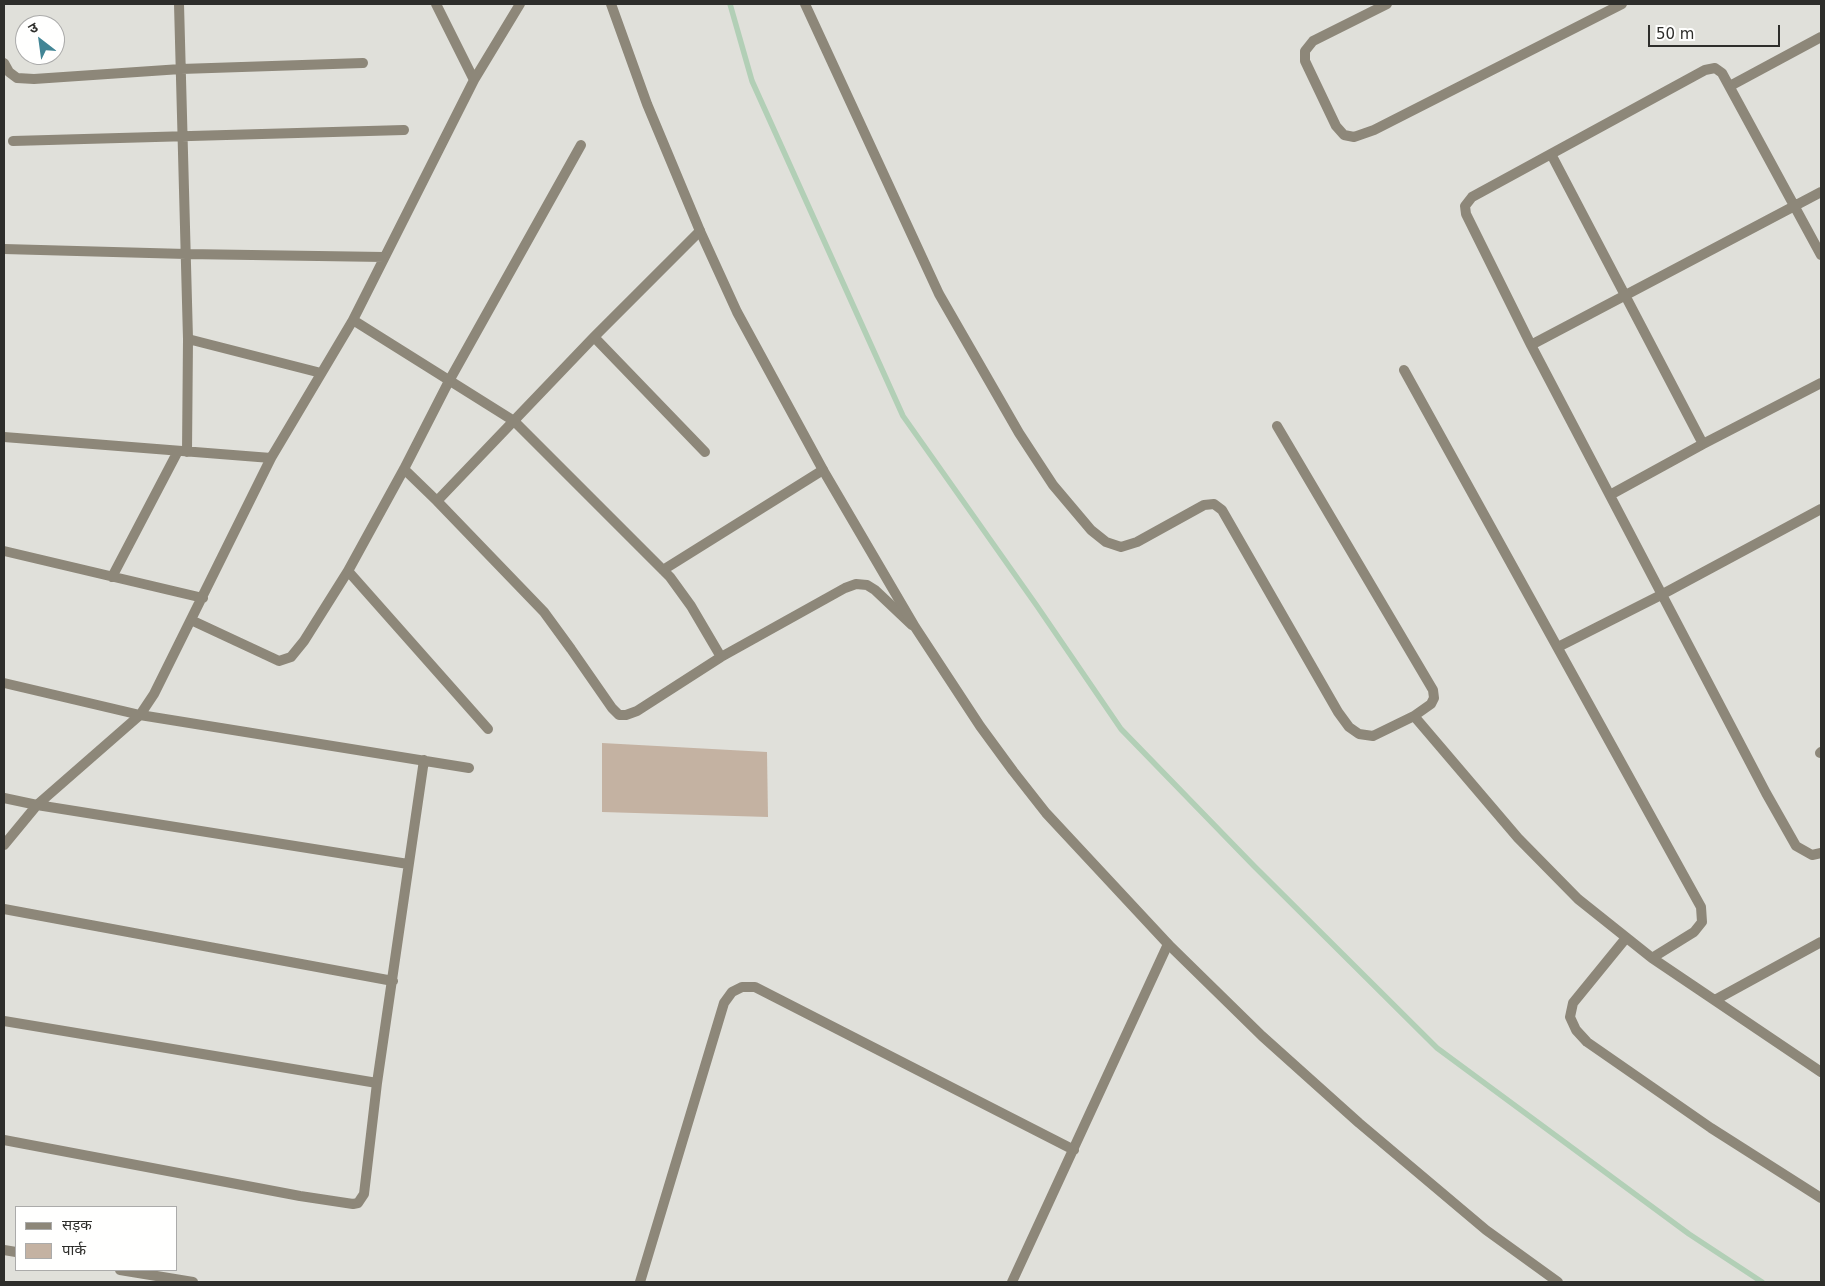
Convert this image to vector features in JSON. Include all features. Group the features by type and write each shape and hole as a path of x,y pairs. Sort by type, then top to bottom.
{"street":[{"path":"112,577 182,452 188,339 179,4"},
{"path":"436,4 474,80"},
{"path":"4,845 37,805 140,715 154,694 272,458 353,320 474,80 520,4"},
{"path":"611,4 647,104 737,312 823,470 915,627 980,726 1013,771 1046,813 1168,944 1262,1036 1359,1123 1486,1230 1558,1282"},
{"path":"805,4 939,294 1019,433 1053,485 1091,530 1106,542 1121,547 1137,542 1204,505 1214,504 1222,510 1338,712 1349,727 1359,734 1373,736 1414,716 1431,704 1434,698 1433,690 1277,426"},
{"path":"1387,4 1313,41 1305,51 1305,61 1336,126 1344,135 1354,137 1374,130 1622,4"},
{"path":"1730,86 1821,37"},
{"path":"4,63 9,72 17,78 34,79 181,69 363,63"},
{"path":"1821,255 1730,86 1722,73 1714,68 1706,70 1472,196 1465,206 1466,214 1530,345 1766,793 1796,846 1812,855 1821,853"},
{"path":"13,141 404,130"},
{"path":"192,620 279,661 291,657 304,641 348,571 404,469 449,381 581,145"},
{"path":"1551,154 1703,444"},
{"path":"1530,345 1821,192"},
{"path":"437,501 594,337 700,230"},
{"path":"4,249 384,257"},
{"path":"353,320 514,421 663,570 681,591 721,657"},
{"path":"594,337 705,452"},
{"path":"188,339 322,373"},
{"path":"1404,370 1701,907 1702,922 1694,932 1652,958"},
{"path":"1610,495 1821,383"},
{"path":"4,437 272,458"},
{"path":"404,469 544,612 612,708 619,715 626,715 637,711 721,657 845,588 856,584 875,590 915,627"},
{"path":"663,570 823,470"},
{"path":"1558,647 1821,508"},
{"path":"4,551 203,598"},
{"path":"348,571 488,729"},
{"path":"4,683 140,715 469,768"},
{"path":"1414,716 1518,838 1578,899 1652,958 1821,1072"},
{"path":"4,1140 353,1204 361,1200 364,1194 377,1083 424,760"},
{"path":"4,798 37,805 408,864"},
{"path":"4,909 393,981"},
{"path":"1626,938 1573,1003 1570,1017 1576,1030 1586,1042 1711,1128 1820,1193"},
{"path":"1714,1000 1821,942"},
{"path":"1012,1282 1168,944"},
{"path":"640,1282 724,1003 732,992 742,987 756,987 1074,1150"},
{"path":"4,1021 377,1083"},
{"path":"126,1271 193,1282"}],"green space":[{"path":"602,743 767,752 768,817 602,812"}],"waterway":[{"path":"730,4 752,81 903,416 1121,729 1254,866 1437,1048 1689,1234 1762,1282"}]}
